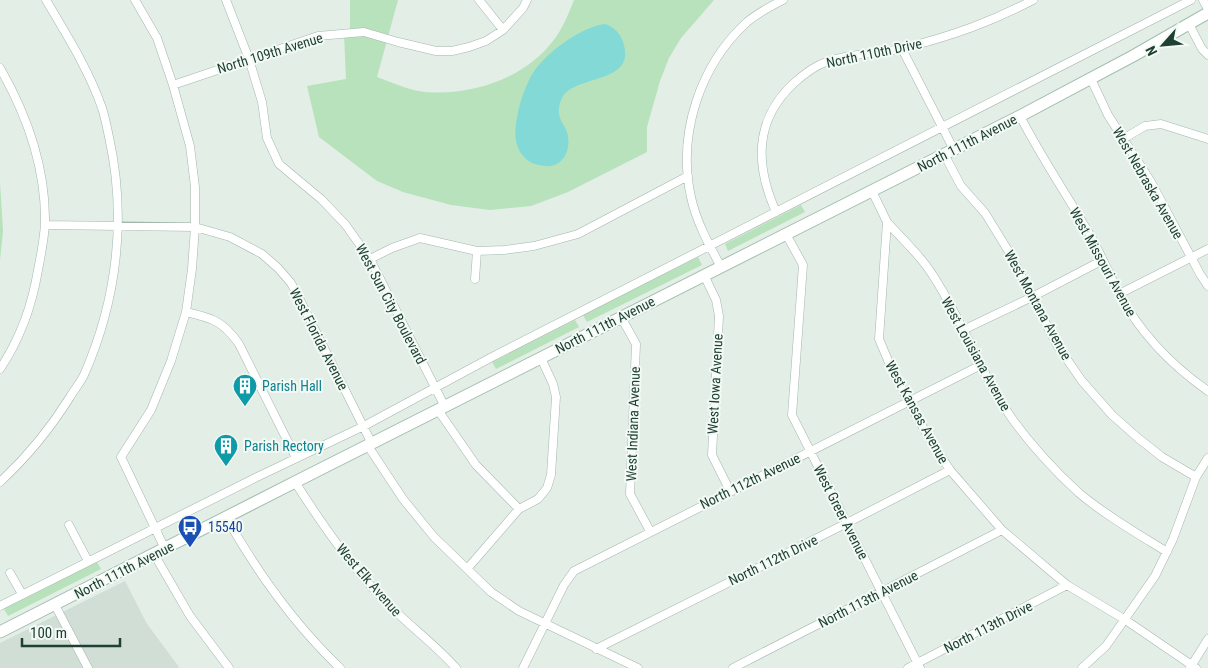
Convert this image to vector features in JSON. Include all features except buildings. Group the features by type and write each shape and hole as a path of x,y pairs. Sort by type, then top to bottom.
{"street":[{"path":"0,482 20,463 55,420 83,376 106,317 116,269 118,200 113,156 102,108 88,75 46,0"},
{"path":"136,0 157,38 173,85 190,146 195,188 192,269 186,312 171,360 151,410 121,457 165,549"},
{"name":"West Sun City Boulevard","path":"226,0 249,59 262,102 267,138 279,164 320,199 345,224 370,259 436,388 441,408 476,465 519,509"},
{"path":"479,0 503,30"},
{"name":"North 109th Avenue","path":"173,85 318,36 364,32 436,51 452,51 470,47 486,41 503,30 523,8 527,0"},
{"path":"720,267 691,197 687,147 694,105 708,73 724,48 747,22 783,0"},
{"name":"North 110th Drive","path":"776,212 762,173 762,140 767,121 775,104 784,92 804,74 825,62 902,49 954,35 1033,0"},
{"name":"North 111th Avenue","path":"0,606 155,527 364,426 776,212 1191,0"},
{"path":"1203,0 1208,9"},
{"name":"North 111th Avenue","path":"0,632 1020,116 1091,79 1208,13"},
{"path":"1189,24 1202,49 1208,55"},
{"name":"West Montana Avenue","path":"902,49 942,127 960,186 985,213 1009,252 1061,350 1097,399 1126,428 1147,446 1196,477"},
{"path":"0,68 25,118 37,156 45,225 33,298 11,352 0,369"},
{"name":"West Nebraska Avenue","path":"1091,79 1102,104 1151,182 1208,286"},
{"name":"West Missouri Avenue","path":"1020,116 1045,163 1091,237 1119,294 1140,326 1158,348 1186,375 1208,391"},
{"path":"1123,139 1145,126 1156,124 1169,126 1208,139"},
{"path":"370,259 392,248 420,238 477,250 504,250 534,246 578,234 688,176"},
{"name":"West Kansas Avenue","path":"872,191 887,222 879,339 908,401 950,470 1002,530 1067,585 1124,619 1193,667"},
{"name":"West Louisiana Avenue","path":"887,222 929,270 996,394 1013,420 1043,458 1080,494 1167,552"},
{"name":"West Florida Avenue","path":"45,225 194,227 230,237 262,254 291,283 364,426 370,445 402,499 434,537 498,596 519,611 638,668"},
{"name":"West Greer Avenue","path":"786,234 803,265 792,415 919,666"},
{"path":"1119,294 1208,249"},
{"path":"475,279 477,250"},
{"path":"963,330 1103,260"},
{"name":"West Iowa Avenue","path":"704,275 716,300 718,316 712,455 730,490"},
{"path":"186,312 210,317 220,322 231,332 239,344 296,458"},
{"name":"West Indiana Avenue","path":"621,317 636,344 630,494 650,531"},
{"path":"467,569 519,509 538,499 547,488 551,476 556,397 553,384 541,358"},
{"name":"North 112th Avenue","path":"523,668 564,584 574,570 981,365"},
{"path":"1082,668 1106,646 1155,576 1167,552 1196,477 1208,458"},
{"name":"North 112th Drive","path":"596,649 847,524 950,470"},
{"name":"West Elk Avenue","path":"296,482 321,523 384,600 442,652 456,668"},
{"path":"226,517 275,594 303,630 340,668"},
{"name":"North 111th Avenue","path":"69,525 88,561"},
{"name":"North 113th Avenue","path":"734,668 1002,530"},
{"path":"154,554 190,616 229,668"},
{"path":"10,572 22,594"},
{"name":"North 113th Drive","path":"908,668 919,666 1067,585"},
{"path":"55,605 88,668"},
{"path":"1193,667 1208,639"}],"shaded area":[{"path":"125,581 147,624 178,668 0,668 0,643"}],"green space":[{"path":"350,0 398,0 377,77 413,90 443,93 478,88 512,75 527,66 556,37 574,0 714,0 681,38 669,58 660,81 647,127 647,152 568,192 531,206 490,210 451,205 403,192 377,181 319,137 307,86 346,79 344,34 350,33"},
{"path":"0,182 3,231 0,260"},
{"path":"801,205 805,212 728,251 725,244"},
{"path":"698,257 702,265 587,322 583,315"},
{"path":"575,320 579,327 496,369 492,362"},
{"path":"97,562 101,569 8,616 4,609"}],"water":[{"path":"605,24 616,31 622,39 625,55 622,65 604,77 571,89 563,96 559,112 568,138 565,156 552,166 542,166 531,162 524,157 518,148 515,134 519,108 530,78 535,69 562,44 584,31"}],"place":[{"name":"Parish Hall","path":"245,407"},
{"name":"Parish Rectory","path":"226,467"},
{"name":"15540","path":"190,548"}]}
